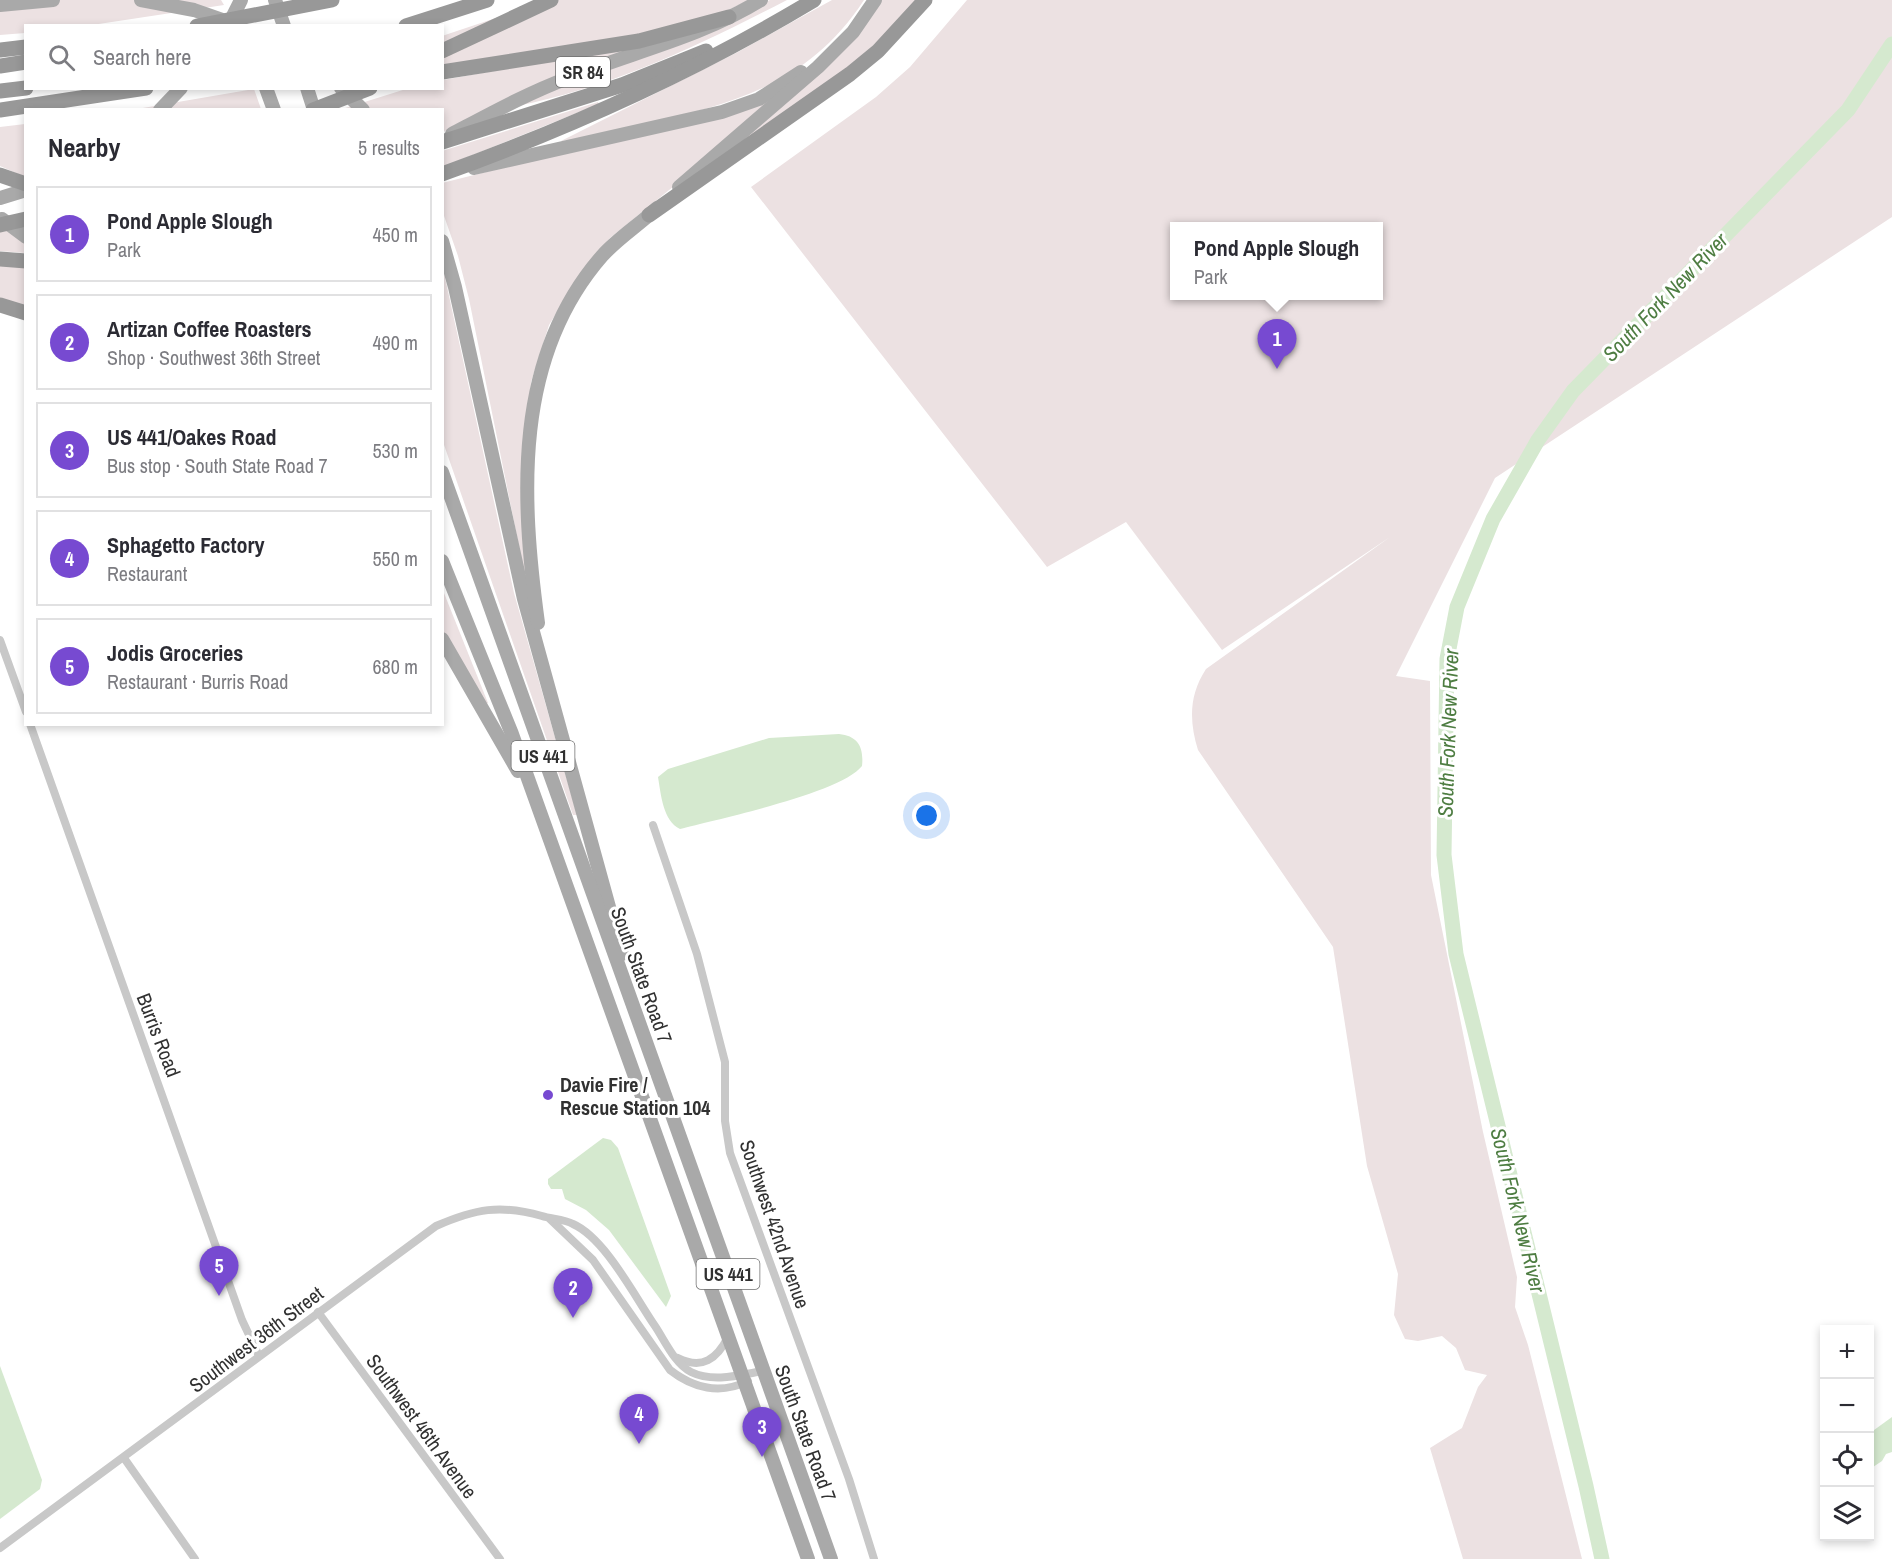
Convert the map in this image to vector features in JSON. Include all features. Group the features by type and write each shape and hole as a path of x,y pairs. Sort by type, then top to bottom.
{"highway":[{"path":"208,24 332,0"},
{"path":"412,24 487,0"},
{"path":"444,50 551,0"},
{"path":"444,140 650,75 707,51 808,0"},
{"path":"444,173 566,125 681,74 748,40 814,0"},
{"path":"649,215 850,74 878,51 925,0"},
{"path":"444,72 639,41 729,17"},
{"path":"0,50 24,47"},
{"path":"0,66 24,62"},
{"path":"0,91 24,88"},
{"path":"0,110 133,90"},
{"path":"317,108 343,93 359,90"},
{"path":"0,175 24,183"},
{"path":"0,225 24,219"},
{"path":"0,259 24,261"},
{"path":"0,305 24,313"}],"main road":[{"path":"0,5 53,0"},
{"path":"141,0 194,10 236,24"},
{"path":"235,0 241,24"},
{"path":"229,24 242,0"},
{"path":"275,0 283,24"},
{"name":"SR 84","path":"444,140 520,99 567,78 699,32 760,0"},
{"path":"544,672 529,558 527,505 533,401 540,368 557,325 582,282 617,240 649,215 837,47 853,32 875,0"},
{"path":"444,174 722,112 759,99 837,47"},
{"path":"162,108 179,90"},
{"path":"267,90 273,108"},
{"path":"308,90 312,108"},
{"path":"343,93 361,108"},
{"path":"0,183 24,190"},
{"path":"0,198 24,192"},
{"path":"0,218 24,236"},
{"path":"444,248 454,280 514,556 544,672 605,887 644,1040"},
{"name":"South State Road 7","path":"444,478 831,1559"},
{"name":"South State Road 7","path":"444,566 485,665 538,807 808,1559"},
{"path":"444,642 538,807"}],"street":[{"path":"0,640 24,706"},
{"name":"Burris Road","path":"31,726 242,1320 259,1356"},
{"name":"Southwest 42nd Avenue","path":"653,825 697,954 725,1062 725,1121 730,1153 849,1479 874,1559"},
{"name":"Southwest 36th Street","path":"0,1548 436,1226 468,1212 521,1210 549,1219 572,1223 585,1232 608,1257 683,1366 699,1375 743,1379"},
{"name":"Southwest 36th Street","path":"549,1219 593,1260 670,1370 685,1382 701,1388 721,1389 763,1371"},
{"path":"607,1281 629,1288"},
{"name":"Southwest 46th Avenue","path":"318,1312 500,1559"},
{"path":"675,1356 687,1362 703,1364 716,1356 728,1337"},
{"path":"124,1458 195,1559"}],"shaded area":[{"path":"0,0 221,0 224,5 99,24 24,24 24,33 0,35"},
{"path":"550,0 749,0 720,14 668,31 444,67 444,35"},
{"path":"770,0 787,0 722,33 622,76 553,98 517,106 518,103"},
{"path":"832,0 864,0 843,28 820,51 796,70 769,85 741,97 680,116 594,136 561,141 738,52"},
{"path":"879,0 919,0 857,62 723,155"},
{"path":"967,0 1892,0 1892,217 1495,478 1396,676 1430,681 1431,875 1483,1132 1517,1277 1515,1307 1528,1345 1582,1559 1463,1559 1430,1448 1462,1428 1478,1387 1487,1375 1465,1370 1456,1348 1442,1336 1418,1341 1405,1339 1394,1315 1398,1274 1367,1166 1333,947 1198,750 1193,729 1194,698 1206,669 1390,537 1222,650 1126,522 1047,567 751,187 876,97 910,67"},
{"path":"627,47 629,52 444,132 444,108 345,108 403,90 444,90 444,80"},
{"path":"784,89 679,182 610,238 580,274 549,325 531,382 525,457 525,576 469,299 458,256 444,216 444,182 609,141"},
{"path":"254,90 261,108 143,108"},
{"path":"598,102 599,104 444,167 444,150"},
{"path":"24,124 24,177 0,166 0,127"},
{"path":"11,230 24,241 24,253 0,251 0,232"},
{"path":"0,263 24,265 24,309 0,300"},
{"path":"444,273 514,593 577,815 573,815 444,445"},
{"path":"444,593 488,703 486,704 444,636"},
{"path":"839,734 851,737 861,748 862,766 850,776 830,786 777,804 680,829 666,814 658,777 668,769 769,738"},
{"path":"603,1138 611,1140 618,1148 671,1296 666,1307 609,1230 586,1210 565,1199 562,1189 551,1189 548,1184 548,1179"},
{"path":"0,1366 42,1480 40,1489 0,1519"},
{"path":"1892,1417 1892,1452 1886,1454 1882,1461 1874,1466 1874,1433 1874,1430"}],"waterway":[{"name":"South Fork New River","path":"1602,1559 1456,954 1444,855 1447,659 1457,607 1493,519 1538,440 1573,391 1848,110 1892,44"}],"place":[{"name":"Pond Apple Slough","path":"1277,369"},
{"name":"Davie Fire / Rescue Station 104","path":"548,1095"},
{"name":"Jodis Groceries","path":"219,1296"},
{"name":"Artizan Coffee Roasters","path":"573,1318"},
{"name":"Sphagetto Factory","path":"639,1444"},
{"name":"US 441/Oakes Road","path":"762,1457"}]}
